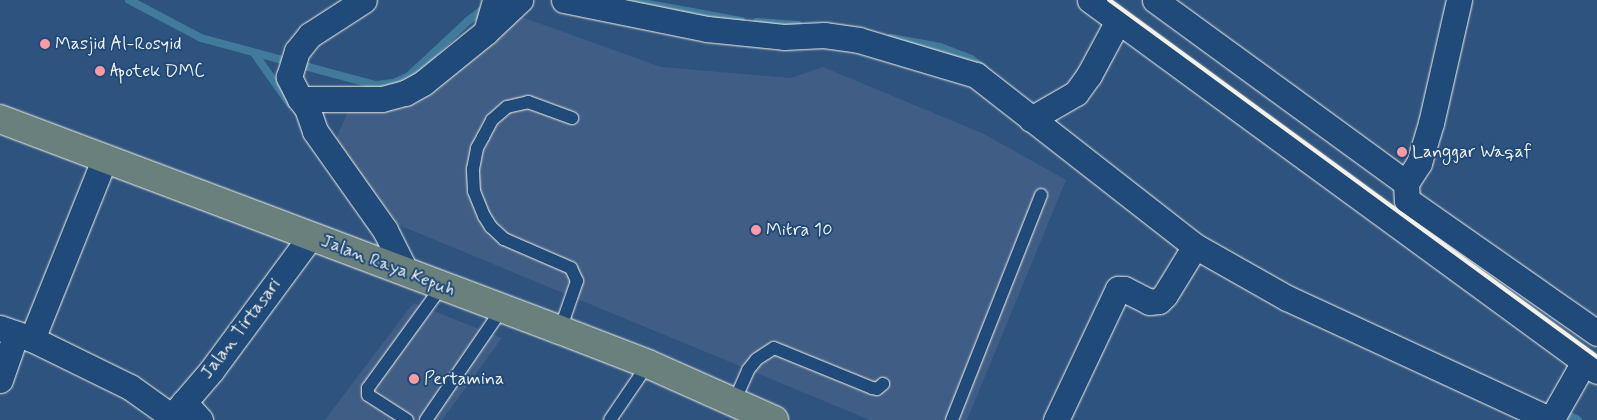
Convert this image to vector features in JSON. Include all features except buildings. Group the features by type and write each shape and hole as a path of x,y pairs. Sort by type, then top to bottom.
{"main road":[{"name":"Jalan Raya Kepuh","path":"0,119 105,157 648,364 774,420"}],"street":[{"path":"364,0 310,35 293,62 292,85 307,108 315,131 385,230 406,272"},
{"path":"300,99 382,99 405,93 423,83 486,32 520,0"},
{"path":"564,0 708,29 784,37 824,35 859,40 976,75 1038,115 1195,246 1287,298 1553,416 1590,366 1090,0"},
{"path":"1155,0 1406,183"},
{"path":"1459,0 1431,123 1419,163 1406,183 1408,200 1597,333"},
{"path":"486,32 494,3"},
{"path":"1038,115 1076,93 1089,75 1118,20"},
{"path":"0,380 16,334 105,157"},
{"name":"Jalan Tirtasari","path":"175,413 211,371 310,236"},
{"path":"1056,420 1118,290 1124,289 1149,302 1159,301 1165,295 1195,246"},
{"path":"16,334 130,387 175,413 200,420"}],"lane":[{"path":"560,330 578,281 571,268 504,239 491,227 484,216 474,191 473,169 477,148 492,120 508,107 528,102 572,118"},
{"path":"952,420 1041,195"},
{"path":"407,420 368,395 368,388 442,286"},
{"path":"426,420 502,309"},
{"path":"734,402 748,370 756,359 774,348 872,388 877,389 883,384"},
{"path":"610,420 648,364"}],"shaded area":[{"name":"Mitra 10","path":"516,15 661,67 791,78 823,67 984,134 1066,180 967,420 870,420 399,225 335,141 349,109 399,105"},
{"name":"Pertamina","path":"413,303 502,338 442,420 325,420"}],"waterway":[{"path":"129,0 201,38 375,85 394,83 409,76 468,21 486,7"},
{"path":"627,0 741,21"},
{"path":"757,22 798,25"},
{"path":"891,38 940,47 971,59 982,67"},
{"path":"254,53 290,104"},
{"path":"1559,411 1578,420"}],"railway":[{"path":"1109,0 1597,357"}],"place":[{"name":"Masjid Al-Rosyid","path":"45,44"},
{"name":"Apotek DMC","path":"100,71"},
{"name":"Langgar Waqaf","path":"1402,152"},
{"name":"Mitra 10","path":"756,230"},
{"name":"Pertamina","path":"414,379"}]}
